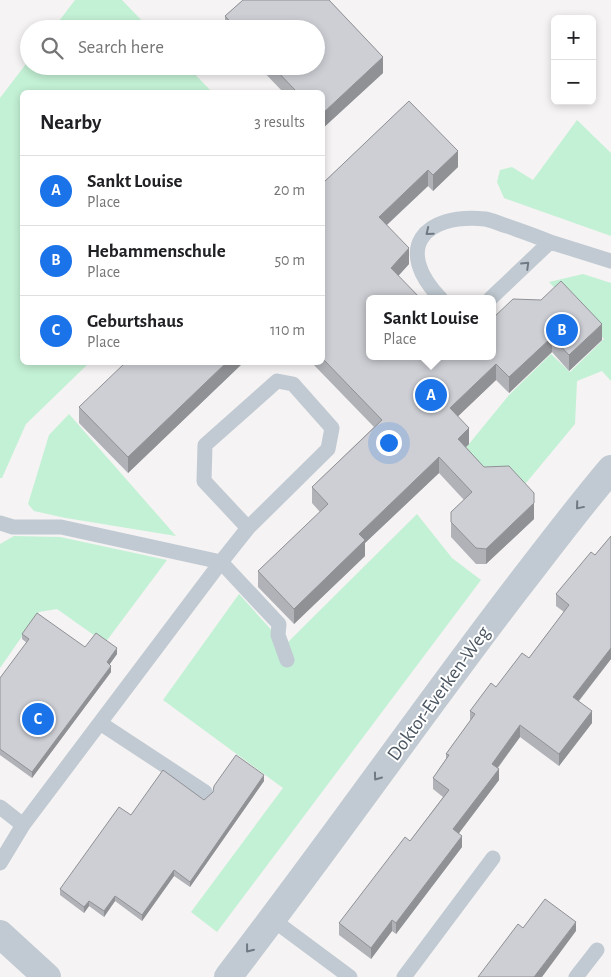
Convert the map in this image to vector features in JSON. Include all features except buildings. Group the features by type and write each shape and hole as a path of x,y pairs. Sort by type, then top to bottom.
{"street":[{"name":"Doktor-Everken-Weg","path":"228,977 503,605 570,518 611,469"},
{"path":"0,934 47,977"}],"lane":[{"path":"437,295 422,275 417,259 418,244 424,234 436,226 456,219 486,219 611,261"},
{"path":"494,295 550,242"},
{"path":"0,863 24,825 248,528 328,450 332,428 293,384 278,381 205,445 204,481 248,528"},
{"path":"4,528 61,528 221,562 279,624 278,636 286,660"},
{"path":"100,723 205,792"},
{"path":"0,807 24,825"},
{"path":"404,977 493,858"},
{"path":"271,921 350,977"},
{"path":"576,977 597,950"}],"green space":[{"path":"75,0 122,0 141,20 60,20"},
{"path":"20,72 20,75 196,75 210,90 20,90 20,365 87,365 26,424 2,478 0,478 0,98"},
{"path":"577,120 611,153 611,236 504,198 497,182 500,170 512,167 533,180"},
{"path":"583,274 611,283 611,381 602,371 577,381 575,424 521,489 486,482 460,455 509,395 551,354 570,372 604,339 549,282"},
{"path":"69,414 176,536 34,511 28,504 49,435"},
{"path":"417,514 452,558 481,580 217,932 191,912 283,788 163,700 239,594 285,645"},
{"path":"14,536 60,537 167,560 105,643 57,609 39,612 0,668 0,544"}],"place":[{"name":"Hebammenschule","path":"562,330"},
{"name":"Sankt Louise","path":"431,395"},
{"name":"Geburtshaus","path":"38,719"}]}
